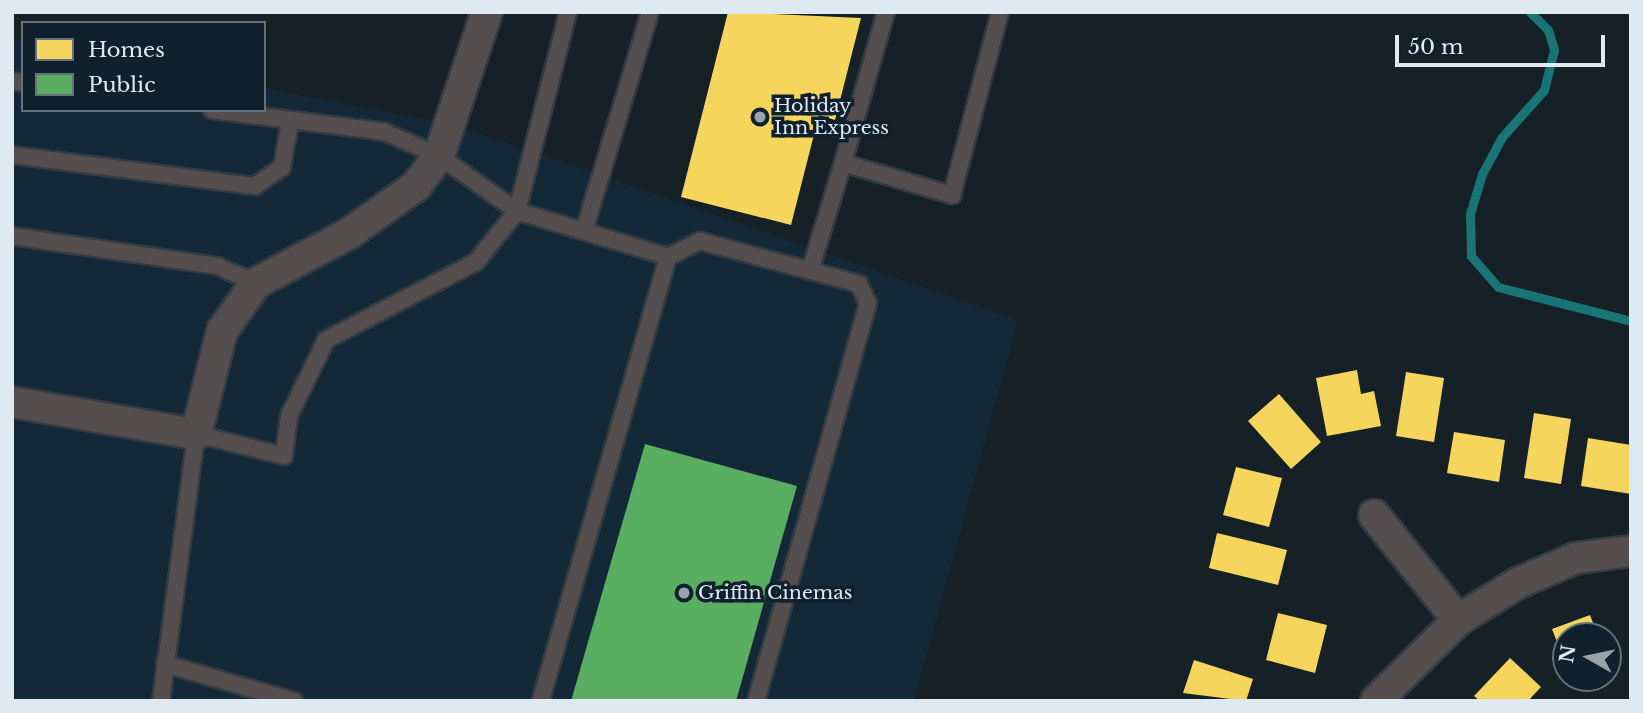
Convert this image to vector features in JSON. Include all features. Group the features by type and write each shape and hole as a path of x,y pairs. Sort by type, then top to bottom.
{"street":[{"path":"12,402 196,433 222,331 256,283 350,233 416,186 439,156 487,12"},
{"path":"1374,514 1458,620"},
{"path":"1376,701 1458,620 1518,583 1576,558 1631,551"}],"lane":[{"path":"161,701 196,433 284,456 289,416 326,340 476,262 517,211 568,12"},
{"path":"584,231 650,12"},
{"path":"810,271 886,12"},
{"path":"843,163 952,195 1000,12"},
{"path":"225,112 385,132 439,156 517,211 668,257 700,241 859,284 868,303 756,701"},
{"path":"12,155 255,186 282,167 290,122"},
{"path":"12,236 217,266 256,283"},
{"path":"541,701 668,257"},
{"path":"165,664 293,701"}],"shaded area":[{"path":"12,39 21,41 21,112 266,112 266,88 455,125 1018,320 914,701 12,701"}],"building: Homes":[{"name":"Holiday Inn Express","path":"728,12 861,18 835,120 819,115 791,225 681,197"},
{"path":"1357,370 1361,394 1374,391 1381,426 1327,436 1316,378"},
{"path":"1406,372 1444,378 1434,442 1396,436"},
{"path":"1279,394 1321,442 1291,469 1248,421"},
{"path":"1534,413 1571,419 1561,484 1524,478"},
{"path":"1454,432 1505,440 1499,482 1447,473"},
{"path":"1588,438 1631,445 1631,494 1581,486"},
{"path":"1236,467 1282,478 1269,527 1223,515"},
{"path":"1217,533 1287,550 1278,585 1209,568"},
{"path":"1278,613 1327,625 1315,673 1266,660"},
{"path":"1590,615 1593,622 1571,622"},
{"path":"1510,658 1541,687 1528,701 1480,701 1474,696"},
{"path":"1194,660 1253,679 1246,701 1183,693"}],"building: Public":[{"name":"Griffin Cinemas","path":"645,444 797,486 736,701 571,701"}],"waterway":[{"path":"1530,12 1548,30 1554,50 1544,90 1502,137 1482,174 1470,214 1471,256 1498,287 1631,321"}],"place":[{"name":"Holiday Inn Express","path":"760,117"},
{"name":"Griffin Cinemas","path":"684,593"}]}
